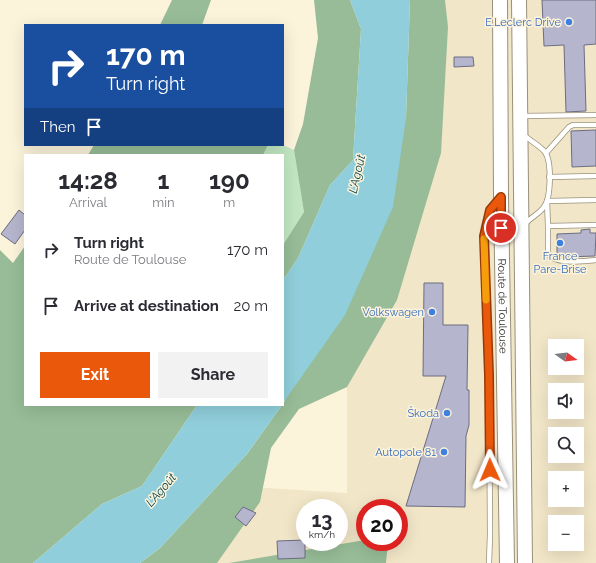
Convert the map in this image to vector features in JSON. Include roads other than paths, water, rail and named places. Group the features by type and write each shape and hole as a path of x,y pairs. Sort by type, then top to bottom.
{"main road":[{"name":"Route de Toulouse","path":"500,0 501,197 507,563"},
{"name":"Route de Toulouse","path":"519,0 524,563"}],"lane":[{"path":"520,116 596,115"},
{"path":"546,153 568,127 573,125 596,125"},
{"path":"521,132 546,153 548,161 548,254 552,258 560,261 596,260"},
{"path":"549,177 596,176"},
{"path":"489,563 489,375 484,236 490,210 501,197"},
{"path":"548,201 596,200"},
{"path":"522,228 532,217 540,212 548,201"},
{"path":"548,226 596,224"}],"water":[{"name":"L'Agoût","path":"350,0 410,0 406,118 393,207 345,315 284,402 284,279 298,258 330,185 353,160 361,29"},
{"name":"L'Agoût","path":"196,406 281,406 247,454 160,548 140,563 33,563 102,504 142,486"}],"place":[{"name":"E.Leclerc Drive","path":"569,22"},
{"name":"France Pare-Brise","path":"560,243"},
{"name":"Volkswagen","path":"432,312"},
{"name":"Škoda","path":"447,413"},
{"name":"Autopole 81","path":"444,452"}]}
